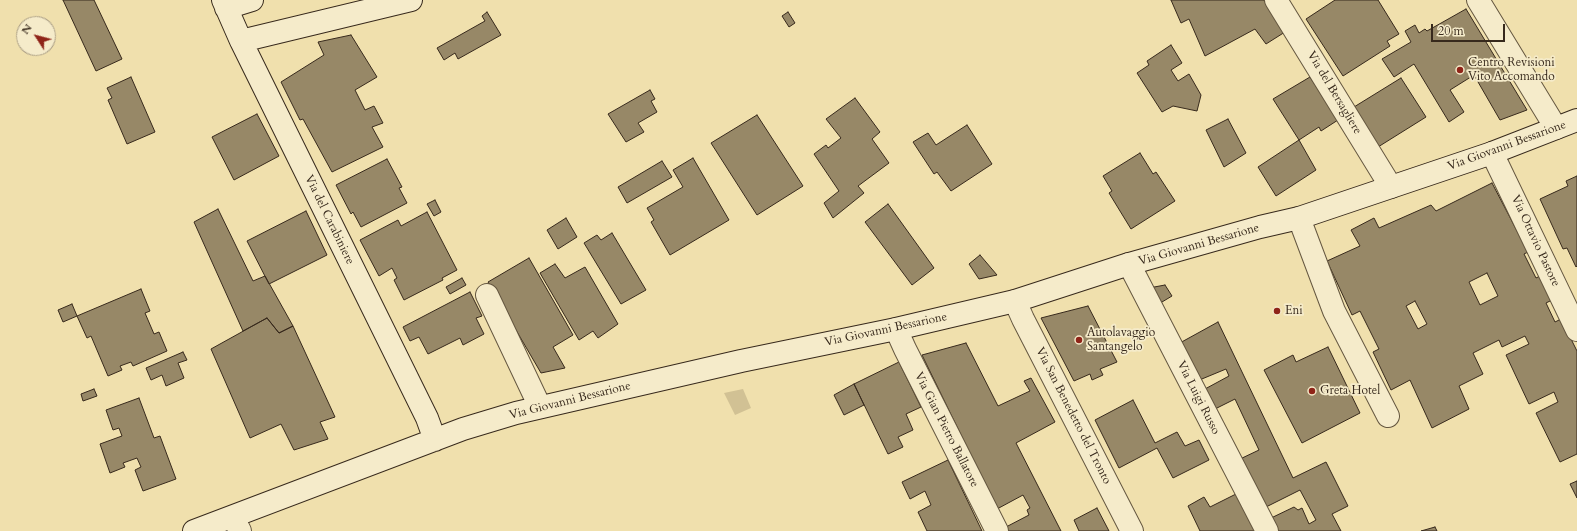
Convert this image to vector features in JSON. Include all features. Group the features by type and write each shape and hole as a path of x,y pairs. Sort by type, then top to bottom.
{"street":[{"path":"225,4 252,0"},
{"path":"241,41 411,0"},
{"name":"Via del Bersagliere","path":"1276,0 1391,187"},
{"path":"1478,0 1556,128"},
{"name":"Via del Carabiniere","path":"225,4 241,41 427,418 435,440"},
{"name":"Via Giovanni Bessarione","path":"194,531 236,524 435,440 516,413 741,361 896,329 1015,301 1129,264 1260,227 1299,218 1492,153 1577,120"},
{"name":"Via Ottavio Pastore","path":"1492,153 1577,330"},
{"path":"1299,218 1334,311 1388,416"},
{"name":"Via Luigi Russo","path":"1129,264 1267,531"},
{"path":"487,295 540,407"},
{"name":"Via San Benedetto del Tronto","path":"1015,301 1132,531"},
{"name":"Via Gian Pietro Ballatore","path":"896,329 908,356 997,531"}],"shaded area":[{"path":"743,389 751,408 735,415 724,393"}],"building":[{"path":"63,0 94,0 122,59 96,71"},
{"path":"1171,0 1264,0 1285,32 1266,44 1255,29 1205,56 1189,19 1181,23"},
{"path":"1335,0 1378,0 1399,34 1387,41 1390,46 1343,76 1306,19"},
{"name":"Centro Revisioni Vito Accomando","path":"1466,9 1527,110 1500,120 1474,75 1450,90 1464,112 1449,122 1414,64 1394,77 1382,59 1411,42 1405,31 1415,25 1419,33 1425,29 1427,31"},
{"path":"487,12 501,35 458,59 455,53 444,60 437,48 485,21 482,16"},
{"path":"788,12 795,23 789,27 782,16"},
{"path":"351,35 377,77 355,90 365,110 374,106 383,123 372,127 383,147 332,172 303,119 300,120 281,82 324,55 318,42"},
{"path":"1171,45 1182,63 1171,70 1178,81 1189,74 1201,95 1197,111 1173,106 1162,112 1137,73 1149,65 1147,61"},
{"path":"131,77 155,132 127,144 108,100 112,98 107,88"},
{"path":"1310,77 1338,120 1321,131 1319,127 1299,140 1273,99"},
{"path":"1401,78 1426,117 1378,147 1354,107"},
{"path":"650,90 655,99 651,101 657,112 638,123 644,132 626,142 608,114"},
{"path":"855,98 880,132 872,139 889,163 858,186 864,193 833,218 824,203 839,191 814,154 826,145 828,148 841,138 826,119"},
{"path":"257,114 279,156 234,180 212,137"},
{"path":"757,115 803,186 757,215 711,143"},
{"path":"1228,119 1246,153 1224,167 1206,130"},
{"path":"967,125 992,164 951,191 937,172 934,174 913,142 928,133 936,145"},
{"path":"1299,140 1316,170 1276,196 1258,167"},
{"path":"1140,153 1153,174 1156,172 1175,201 1131,229 1109,193 1112,191 1103,176"},
{"path":"693,158 729,220 670,255 651,222 654,220 647,208 683,187 673,170"},
{"path":"387,159 402,187 399,188 407,203 361,227 353,212 351,214 336,185"},
{"path":"662,161 672,177 627,203 618,187"},
{"path":"1577,176 1576,267 1567,248 1563,249 1540,199 1568,186 1566,181"},
{"path":"1492,183 1528,252 1524,254 1536,278 1540,276 1552,300 1546,303 1555,322 1561,319 1577,351 1577,454 1560,462 1536,413 1558,402 1554,392 1529,404 1506,355 1529,344 1525,336 1502,347 1499,340 1473,353 1483,374 1459,386 1469,409 1432,428 1410,380 1391,390 1373,352 1379,349 1360,311 1352,315 1327,261 1360,246 1351,230 1374,218 1379,228 1431,205 1436,211","holes":["1487,273 1498,296 1480,305 1469,282","1415,301 1427,324 1418,329 1406,306"]},
{"path":"435,200 441,212 434,216 427,204"},
{"path":"888,204 934,268 912,285 865,222"},
{"path":"218,209 253,281 265,276 293,326 279,333 267,318 243,331 194,222"},
{"path":"306,211 327,255 269,284 247,241"},
{"path":"427,212 457,270 442,278 443,280 404,300 394,280 397,278 392,268 379,276 360,240 398,220 401,226"},
{"path":"566,218 577,237 558,249 547,230"},
{"path":"612,233 646,290 621,304 584,243 597,235 601,240"},
{"path":"980,255 997,275 979,279 969,264"},
{"path":"529,258 573,335 553,347 565,368 541,373 488,282"},
{"path":"555,264 565,278 585,267 618,324 598,338 593,331 579,340 540,273"},
{"path":"462,278 466,285 450,294 446,287"},
{"path":"1165,285 1172,296 1157,305 1149,288"},
{"path":"141,289 150,311 145,313 154,334 159,332 167,351 133,366 131,362 120,366 122,370 108,376 91,336 87,338 77,316"},
{"path":"470,292 482,316 476,318 484,334 463,345 460,338 428,354 419,337 410,341 403,327"},
{"path":"72,304 77,316 63,322 58,310"},
{"name":"Autolavaggio Santangelo","path":"1088,306 1117,362 1100,369 1103,375 1092,380 1090,374 1074,381 1041,318"},
{"path":"267,318 279,333 293,326 335,417 320,422 328,439 294,450 281,424 250,438 211,349"},
{"path":"1218,322 1293,478 1326,462 1348,506 1332,514 1341,531 1275,531 1269,519 1294,507 1298,510 1302,508 1309,524 1316,520 1300,490 1262,509 1238,460 1259,450 1235,399 1215,409 1205,389 1229,376 1226,369 1197,381 1178,344"},
{"path":"966,343 998,406 1030,391 1024,381 1031,378 1055,422 1016,443 1061,531 1008,531 1006,527 1029,515 1027,510 1030,508 1023,495 997,509 922,355"},
{"name":"Greta Hotel","path":"1328,347 1360,413 1302,443 1264,370 1293,355 1296,362"},
{"path":"183,352 187,360 178,363 184,378 166,386 162,375 151,380 146,368"},
{"path":"899,362 921,407 906,414 913,430 898,437 903,447 888,454 854,384"},
{"path":"854,384 864,405 844,415 834,395"},
{"path":"94,389 97,396 83,401 81,394"},
{"path":"139,398 154,438 160,436 176,479 143,491 135,470 141,467 137,458 123,463 125,467 110,473 100,444 122,436 119,428 113,430 106,410"},
{"path":"1133,400 1155,443 1177,432 1185,446 1199,440 1209,460 1173,478 1157,448 1119,468 1095,420"},
{"path":"948,460 982,531 927,531 918,512 931,505 925,491 910,499 902,482"},
{"path":"1577,481 1577,498 1570,484"},
{"path":"1240,492 1260,531 1200,531 1188,506 1204,497 1210,507"},
{"path":"1097,508 1109,531 1079,531 1074,520"},
{"path":"1435,527 1437,531 1421,531"}],"place":[{"name":"Centro Revisioni Vito Accomando","path":"1460,70"},
{"name":"Eni","path":"1277,311"},
{"name":"Autolavaggio Santangelo","path":"1079,340"},
{"name":"Greta Hotel","path":"1312,391"}]}
